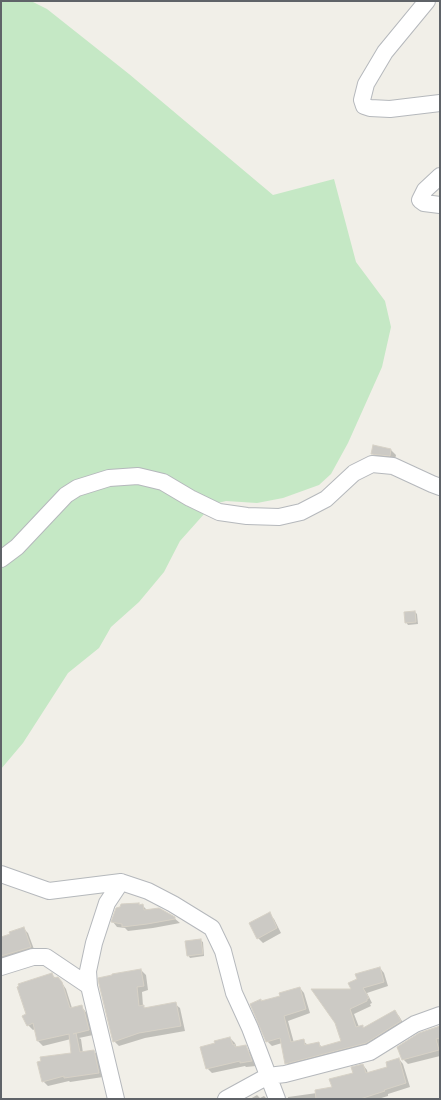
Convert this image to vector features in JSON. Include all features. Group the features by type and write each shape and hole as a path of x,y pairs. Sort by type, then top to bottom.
{"street":[{"path":"427,1 385,52 366,84 362,100 364,106 390,110 440,103"},
{"path":"440,176 425,190 420,200 424,203 440,205"},
{"path":"1,559 17,547 66,495 77,488 109,478 138,476 164,482 190,498 219,512 247,516 279,517 301,512 318,503 354,473 372,464 393,466 440,487"},
{"path":"1,874 49,891 121,882 157,895 212,928 223,951 234,992 277,1099"},
{"path":"116,1099 89,986 88,971 107,902 121,882"},
{"path":"1,967 33,957 46,957 89,986"},
{"path":"226,1099 268,1076 285,1074 370,1052 415,1024 440,1015"}],"green space":[{"path":"1,1 31,1 47,9 129,74 273,195 334,179 356,262 385,301 391,327 382,367 348,443 331,474 319,485 283,498 257,503 226,501 218,503 205,513 180,541 164,572 139,602 111,627 99,648 68,673 23,743 1,769"}],"building":[{"path":"373,445 391,449 390,456 371,454"},
{"path":"415,611 416,622 405,623 404,612"},
{"path":"139,903 139,905 143,904 144,910 159,908 175,917 175,919 122,927 122,924 111,922 116,908 120,907 121,904"},
{"path":"270,912 277,928 257,939 249,923"},
{"path":"24,927 31,947 1,956 1,937"},
{"path":"201,939 203,954 187,956 185,941"},
{"path":"380,967 384,982 363,988 369,998 367,1001 350,1009 356,1027 363,1025 363,1028 395,1010 401,1021 366,1043 285,1064 280,1038 266,1042 250,1004 261,999 261,1001 280,996 279,993 300,987 306,1009 284,1016 291,1042 304,1039 305,1045 319,1042 320,1047 341,1041 335,1023 311,989 351,989 348,983 357,979 355,974"},
{"path":"141,969 144,986 137,987 139,1006 144,1005 144,1008 176,1002 181,1026 139,1033 113,1042 98,978"},
{"path":"52,973 54,978 58,977 62,982 70,1008 82,1005 89,1030 76,1033 80,1052 94,1050 99,1073 64,1078 64,1076 42,1082 37,1062 41,1061 40,1057 71,1053 69,1034 37,1041 33,1023 27,1026 22,1016 26,1014 17,987 19,986 18,984"},
{"path":"440,1026 440,1038 436,1039 439,1050 402,1060 397,1047 419,1033"},
{"path":"230,1037 235,1047 246,1045 252,1061 240,1063 240,1061 206,1069 200,1047"},
{"path":"399,1058 406,1083 360,1099 316,1099 315,1090 332,1087 329,1079 353,1073 351,1067 363,1064 366,1073 387,1067 386,1062"}]}
